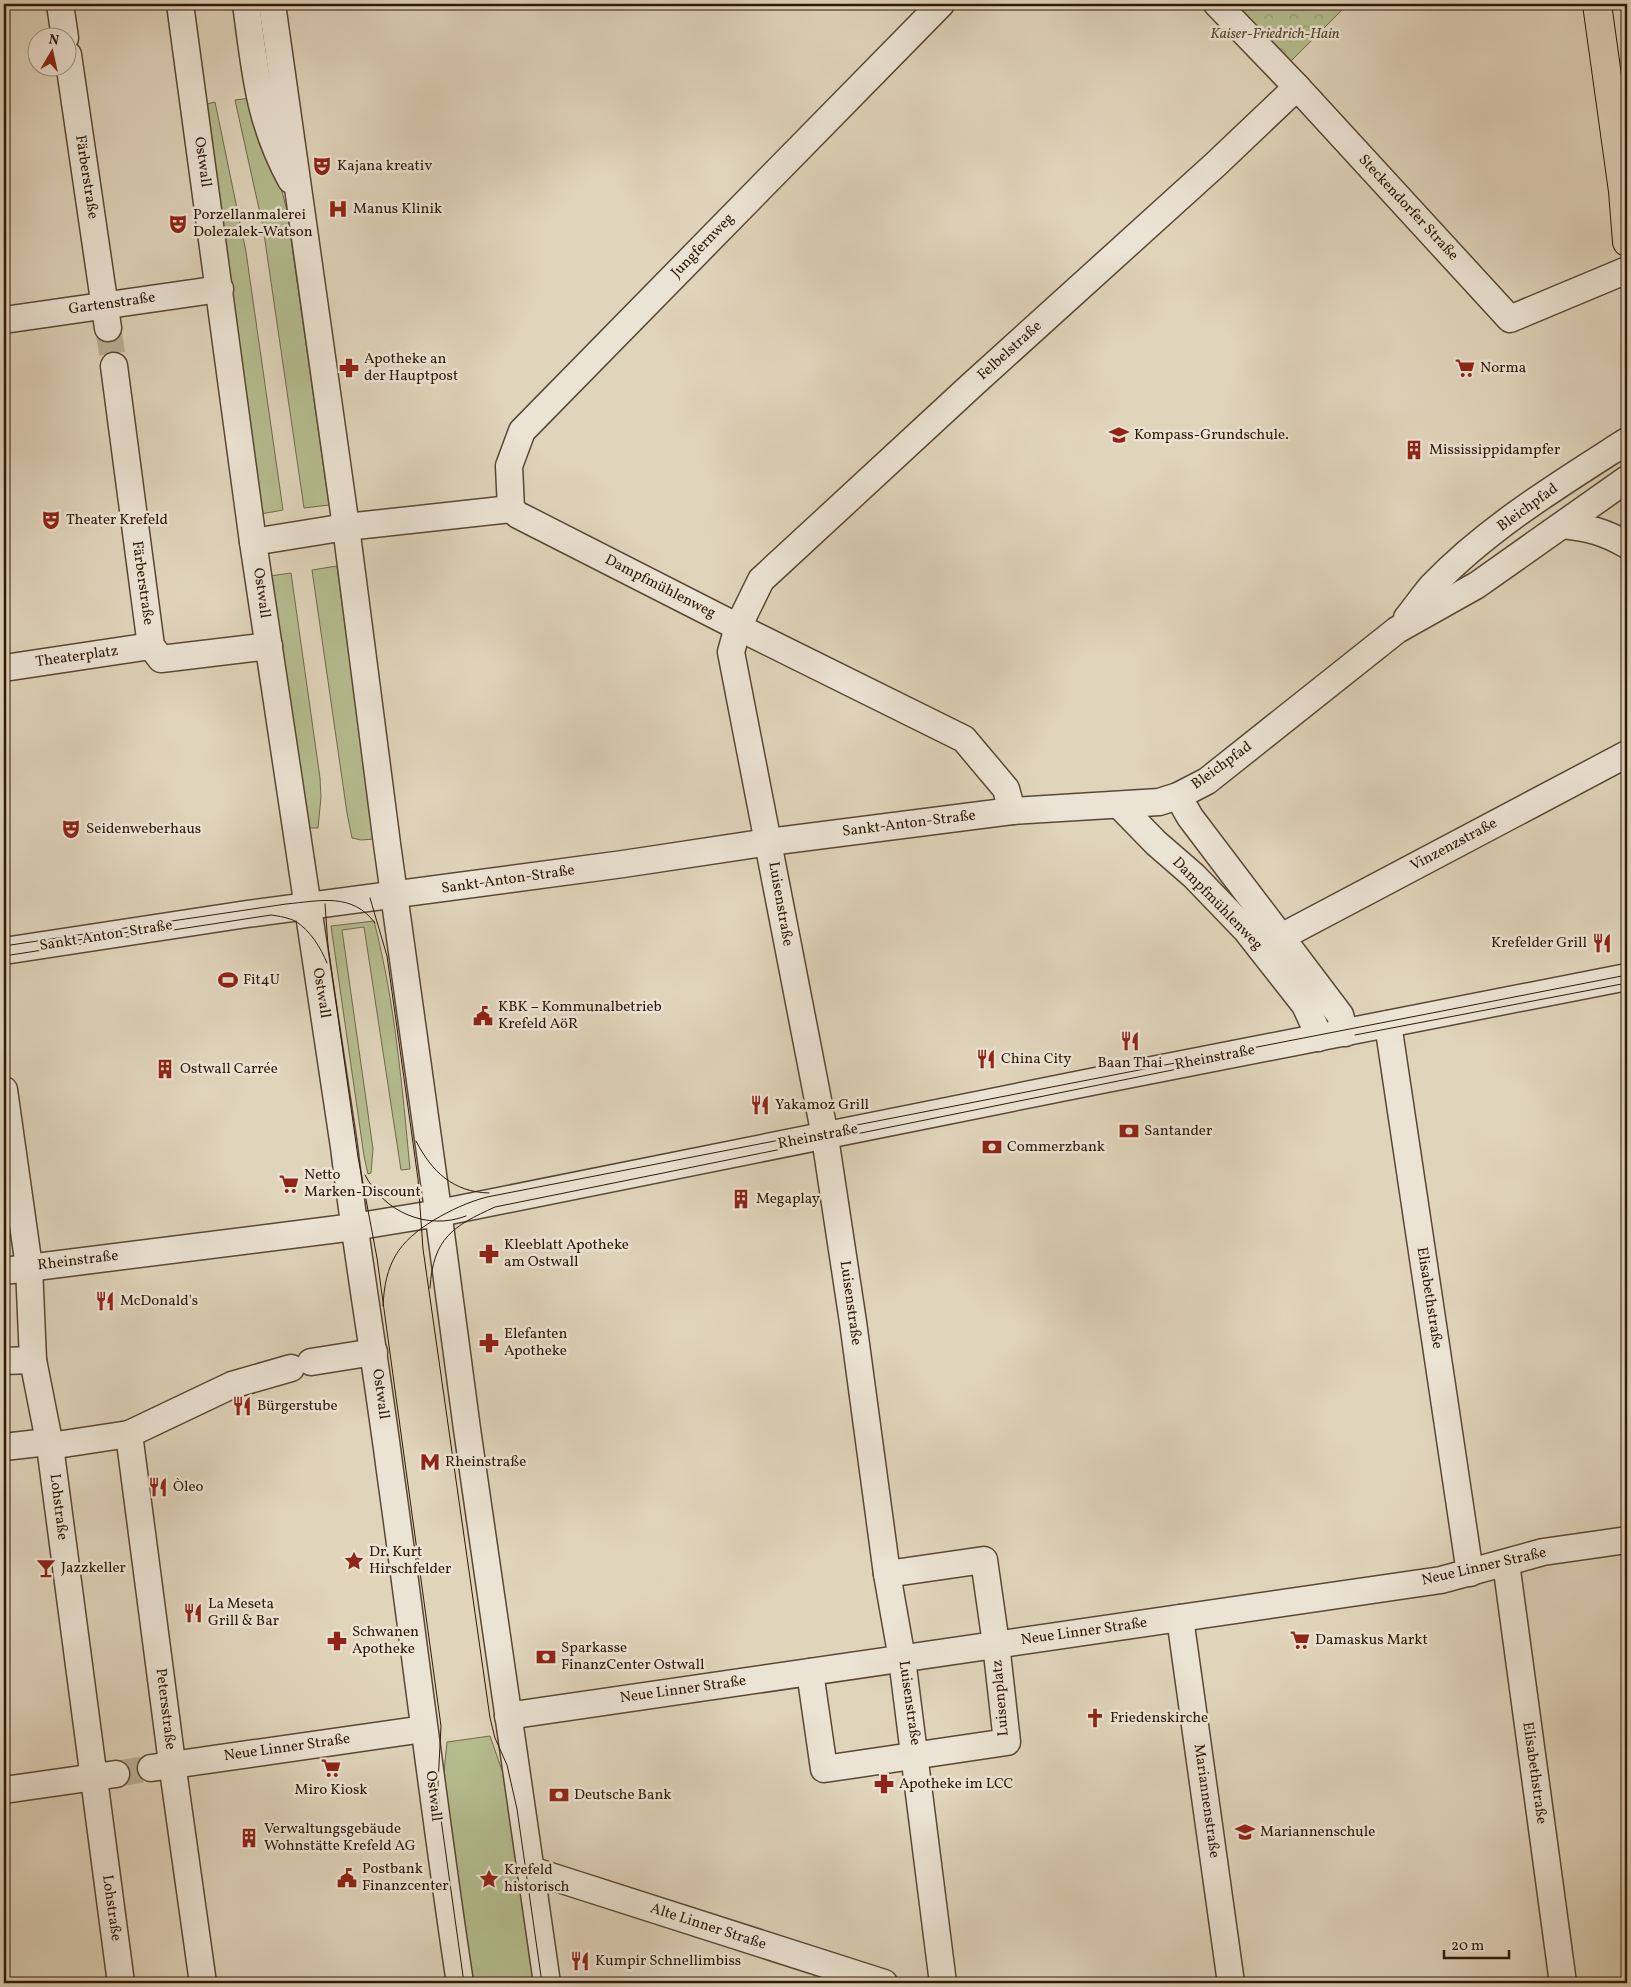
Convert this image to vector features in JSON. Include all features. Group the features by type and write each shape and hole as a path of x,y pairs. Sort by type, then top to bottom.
{"main road":[{"path":"1597,4 1623,191 1627,242"}],"street":[{"path":"60,4 64,28"},
{"name":"Ostwall","path":"180,4 253,542 374,1352 460,1983"},
{"path":"246,4 262,112 275,148 300,198"},
{"path":"272,4 346,527 468,1438 547,1983"},
{"name":"Jungfernweg","path":"511,509 509,466 522,432 941,4"},
{"name":"Steckendorfer Straße","path":"1217,4 1297,87 1510,320 1627,270"},
{"name":"Färberstraße","path":"71,78 106,317"},
{"name":"Felbelstraße","path":"738,627 761,580 973,384 1216,164 1297,87"},
{"name":"Gartenstraße","path":"4,320 106,317 220,289"},
{"name":"Färberstraße","path":"114,366 151,646 161,659 269,646"},
{"name":"Bleichpfad","path":"1397,630 1433,586 1466,556 1524,509 1627,441"},
{"name":"Bleichpfad","path":"1012,811 1159,802 1178,796 1207,780 1397,630 1477,585 1627,480"},
{"path":"253,542 346,527 511,509"},
{"name":"Dampfmühlenweg","path":"511,509 518,515 738,627 964,739 1006,788 1012,811"},
{"path":"1563,525 1588,528 1610,535 1627,546"},
{"name":"Luisenstraße","path":"738,627 732,652 824,1136 853,1322 887,1574 916,1756 943,1983"},
{"name":"Theaterplatz","path":"4,668 151,646"},
{"name":"Vinzenzstraße","path":"1281,937 1627,754"},
{"name":"Dampfmühlenweg","path":"1178,796 1190,817 1340,1015 1345,1033"},
{"name":"Dampfmühlenweg","path":"1118,805 1156,843 1194,876 1246,930 1305,1005 1318,1038"},
{"name":"Sankt-Anton-Straße","path":"4,951 308,906 623,864 769,842 1012,811"},
{"name":"Rheinstraße","path":"16,1269 354,1227 439,1213 1627,977"},
{"name":"Elisabethstraße","path":"1388,1024 1470,1572"},
{"name":"Lohstraße","path":"5,1100 16,1269 50,1446 104,1775 121,1983"},
{"path":"4,1447 39,1443 50,1446 129,1434 232,1385 301,1365 374,1352"},
{"path":"4,1361 33,1360"},
{"name":"Petersstraße","path":"129,1434 161,1766 203,1983"},
{"name":"Neue Linner Straße","path":"508,1716 1441,1580 1543,1552 1627,1540"},
{"name":"Luisenplatz","path":"810,1672 824,1769 1007,1742 984,1560 887,1574"},
{"name":"Elisabethstraße","path":"1506,1563 1563,1983"},
{"name":"Mariannenstraße","path":"1180,1618 1231,1983"},
{"name":"Neue Linner Straße","path":"161,1766 424,1729"},
{"path":"4,1790 104,1775"},
{"name":"Alte Linner Straße","path":"531,1870 884,1983"}],"green space":[{"name":"Kaiser-Friedrich-Hain","path":"1204,4 1348,4 1275,77"},
{"path":"251,98 278,176 287,211 329,505 304,508 263,227 235,100"},
{"path":"215,102 246,252 283,510 261,514 203,105"},
{"path":"337,566 374,839 361,840 352,838 312,570"},
{"path":"291,573 320,778 321,797 318,828 305,828 270,576"},
{"path":"374,921 393,1013 410,1169 401,1170 364,927 342,930 373,1149 371,1173 368,1174 331,926"},
{"path":"490,1736 505,1779 535,1983 469,1983 443,1782 447,1742"}],"tunnel":[{"path":"108,328 114,366"},
{"path":"116,1774 151,1768"}],"tram line":[{"path":"370,898 387,956 418,1179 423,1249 490,1718 495,1738 507,1765 517,1809 542,1983"},
{"path":"4,946 286,904 323,901 335,901 356,907 366,913 375,923"},
{"path":"325,904 328,946 358,1157 377,1258 441,1726 438,1784 439,1805 464,1983"},
{"path":"4,956 271,915 295,921 305,929 322,951 327,963"},
{"path":"383,1306 384,1291 391,1266 396,1255 411,1237 447,1213 487,1197 1627,975"},
{"path":"1355,1035 1627,983"},
{"path":"430,1288 436,1257 441,1245 448,1236 468,1221 495,1207 1222,1060"},
{"path":"416,1141 429,1162 445,1178 465,1189 489,1193"},
{"path":"365,1175 383,1199 408,1215 436,1221 466,1216"}],"place":[{"name":"Kajana kreativ","path":"322,166"},
{"name":"Manus Klinik","path":"338,209"},
{"name":"Porzellanmalerei Dolezalek-Watson","path":"178,224"},
{"name":"Apotheke an der Hauptpost","path":"349,368"},
{"name":"Norma","path":"1465,368"},
{"name":"Kompass-Grundschule.","path":"1119,435"},
{"name":"Mississippidampfer","path":"1414,450"},
{"name":"Theater Krefeld","path":"51,520"},
{"name":"Seidenweberhaus","path":"71,829"},
{"name":"Krefelder Grill","path":"1602,943"},
{"name":"Fit4U","path":"228,980"},
{"name":"KBK – Kommunalbetrieb Krefeld AöR","path":"483,1016"},
{"name":"Baan Thai","path":"1130,1041"},
{"name":"China City","path":"986,1059"},
{"name":"Ostwall Carrée","path":"165,1069"},
{"name":"Yakamoz Grill","path":"760,1105"},
{"name":"Santander","path":"1129,1131"},
{"name":"Commerzbank","path":"992,1147"},
{"name":"Netto Marken-Discount","path":"289,1184"},
{"name":"Megaplay","path":"741,1199"},
{"name":"Kleeblatt Apotheke am Ostwall","path":"489,1254"},
{"name":"McDonald's","path":"105,1301"},
{"name":"Elefanten Apotheke","path":"489,1343"},
{"name":"Bürgerstube","path":"242,1406"},
{"name":"Rheinstraße","path":"430,1462"},
{"name":"Òleo","path":"158,1487"},
{"name":"Dr. Kurt Hirschfelder","path":"354,1561"},
{"name":"Jazzkeller","path":"46,1568"},
{"name":"La Meseta Grill & Bar","path":"193,1613"},
{"name":"Damaskus Markt","path":"1300,1640"},
{"name":"Schwanen Apotheke","path":"337,1641"},
{"name":"Sparkasse FinanzCenter Ostwall","path":"546,1657"},
{"name":"Friedenskirche","path":"1095,1718"},
{"name":"Miro Kiosk","path":"331,1768"},
{"name":"Apotheke im LCC","path":"884,1784"},
{"name":"Deutsche Bank","path":"559,1795"},
{"name":"Mariannenschule","path":"1245,1832"},
{"name":"Verwaltungsgebäude Wohnstätte Krefeld AG","path":"249,1838"},
{"name":"Postbank Finanzcenter","path":"347,1878"},
{"name":"Krefeld historisch","path":"489,1879"},
{"name":"Kumpir Schnellimbiss","path":"580,1961"}]}
